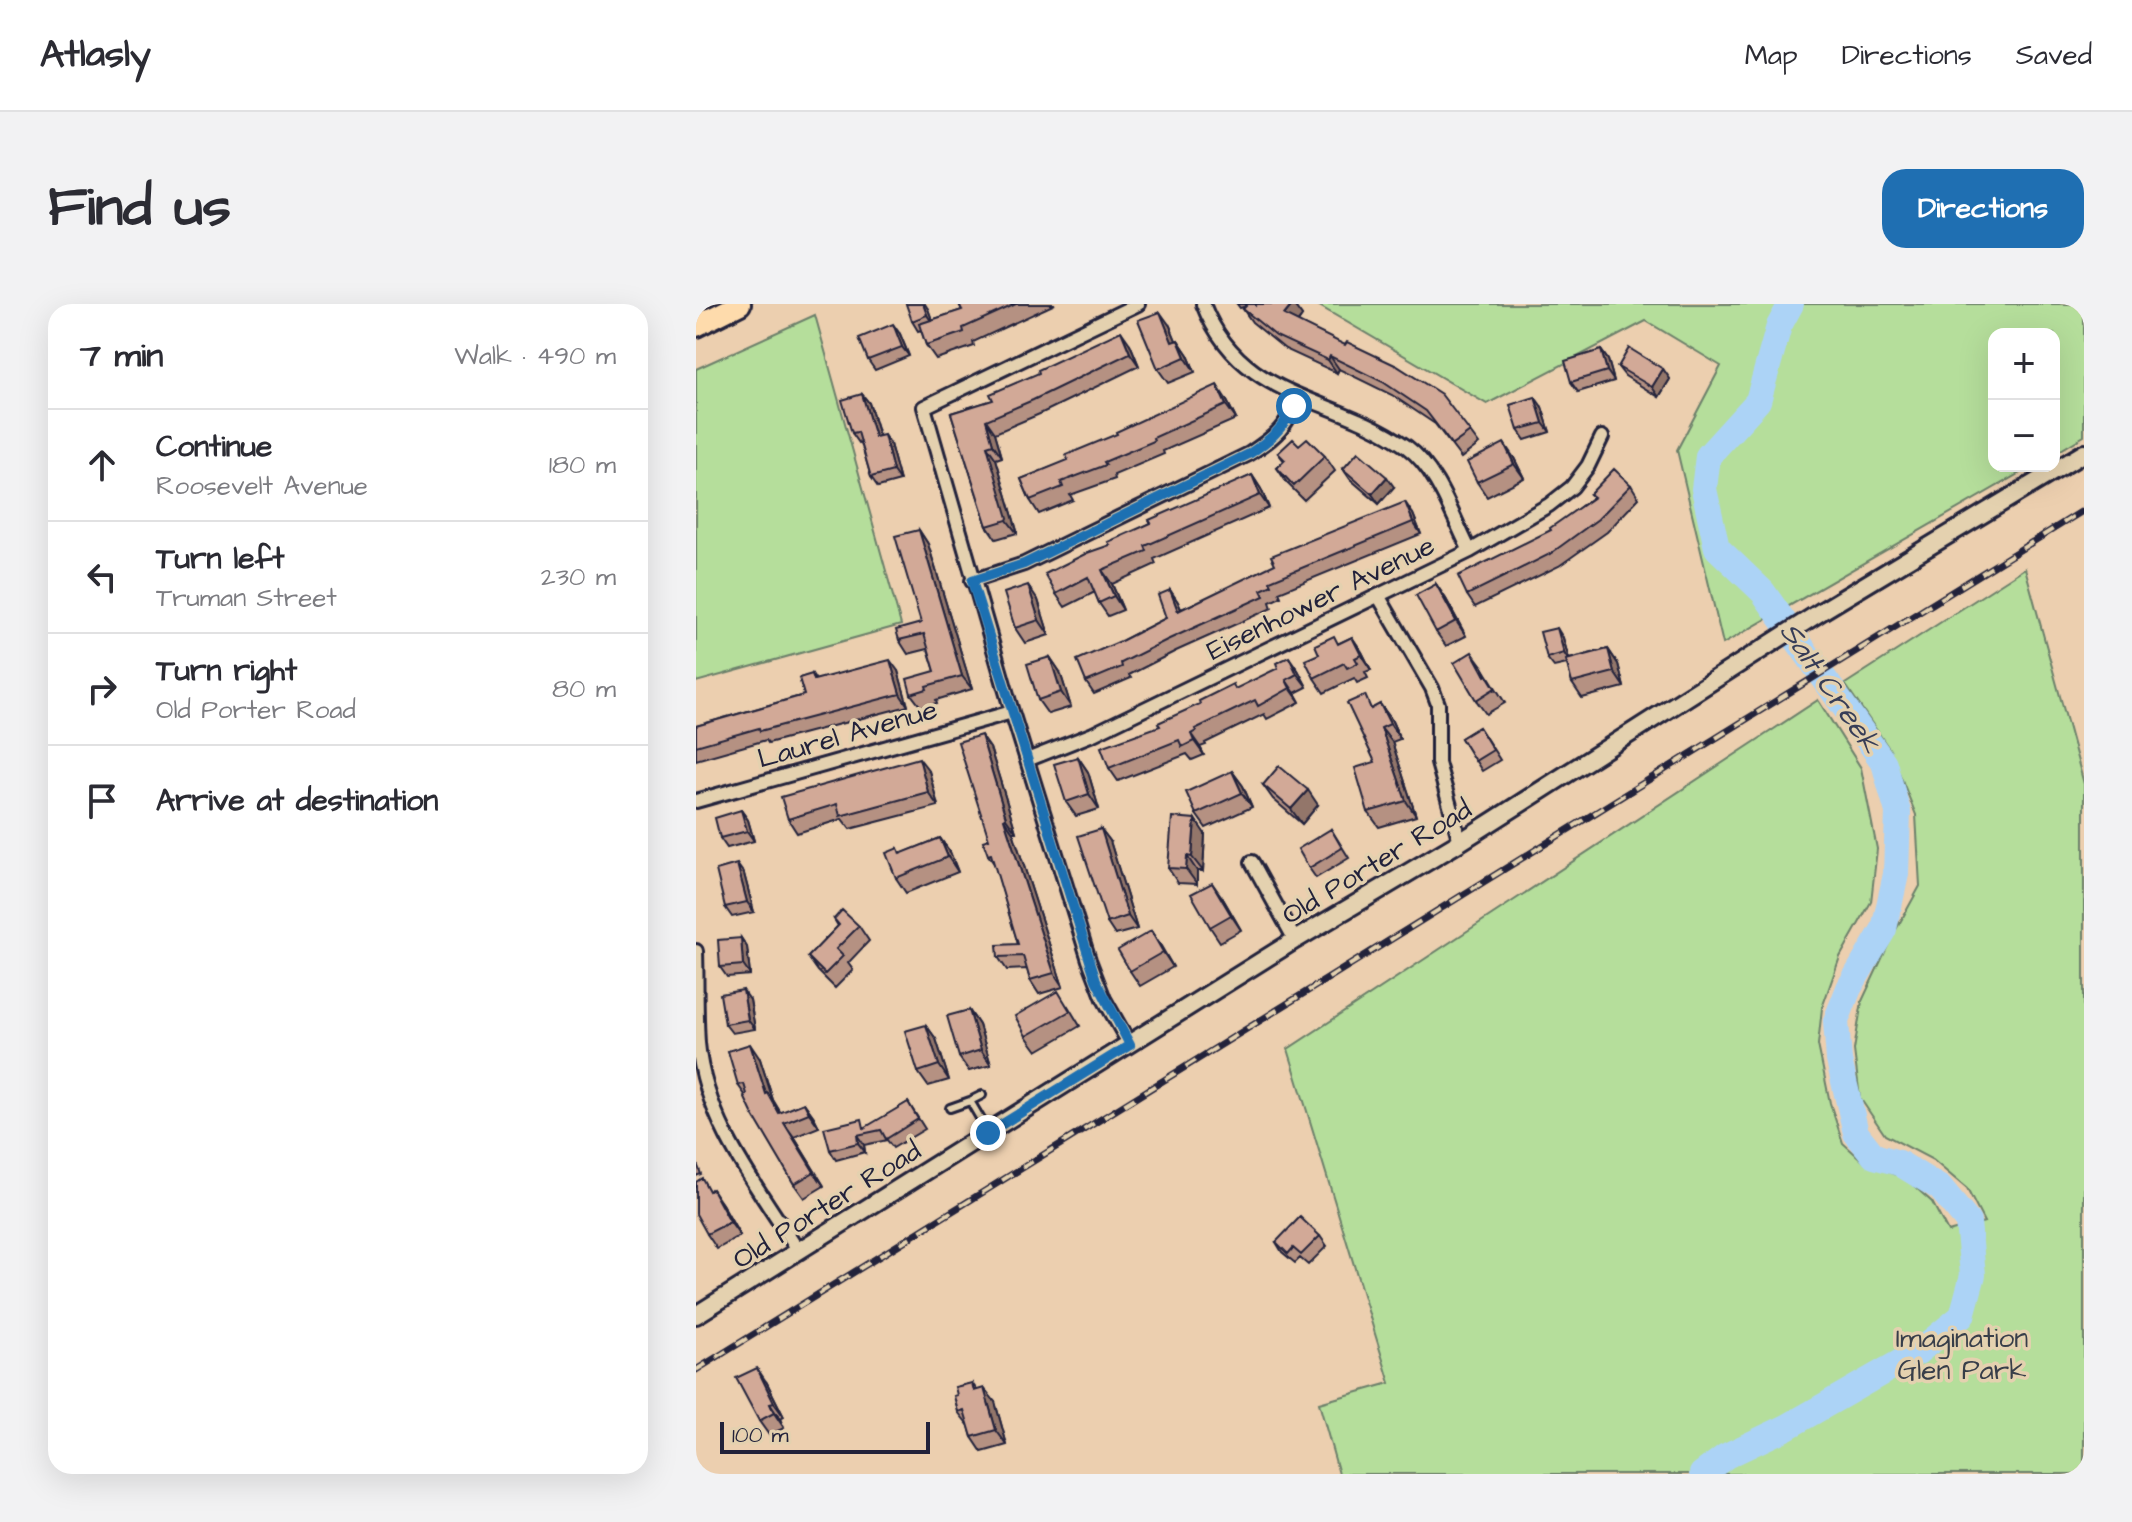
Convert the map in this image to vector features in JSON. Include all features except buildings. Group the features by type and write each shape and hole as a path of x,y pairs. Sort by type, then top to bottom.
{"main road":[{"path":"696,326 740,304"}],"street":[{"path":"1130,1045 1096,980 972,581 924,407 1138,304"},
{"path":"1203,304 1216,333 1236,357 1260,377 1372,427 1409,449 1431,475 1470,551"},
{"path":"972,581 1024,564 1249,454 1284,427 1300,396"},
{"name":"Eisenhower Avenue","path":"1027,760 1093,734 1470,551 1549,505 1572,487 1588,466 1602,437"},
{"name":"Old Porter Road","path":"696,1315 1295,940 1460,842 1754,653 2084,453"},
{"path":"1379,597 1432,688 1438,704 1438,763 1460,842"},
{"name":"Laurel Avenue","path":"696,801 1012,712"},
{"path":"1252,862 1295,940"},
{"path":"696,951 698,1045 712,1101 733,1149 799,1252"}],"lane":[{"path":"950,1108 982,1095"},
{"path":"970,1101 988,1133"}],"green space":[{"path":"1316,304 2084,304 2084,436 2060,450 2060,328 1988,328 1988,472 2022,472 1723,644 1677,450 1721,366 1646,321 1487,404"},
{"path":"815,315 901,625 696,682 696,369"},
{"name":"Imagination Glen Park","path":"2025,568 2084,784 2084,1474 1339,1474 1319,1403 1390,1383 1288,1049 1818,700 1861,768 1877,849 1871,902 1840,957 1822,1008 1818,1045 1830,1103 1843,1143 1866,1164 1905,1178 1932,1202 1948,1232 1984,1222 1967,1189 1933,1160 1885,1135 1860,1098 1854,1050 1862,1001 1920,886 1916,815 1890,750 1845,684"}],"waterway":[{"name":"Salt Creek","path":"1702,1474 1726,1456 1787,1427 1918,1352 1962,1316 1973,1275 1968,1222 1940,1188 1899,1163 1874,1156 1856,1133 1839,1060 1836,1021 1849,988 1884,929 1896,874 1898,812 1884,763 1763,592 1717,548 1704,489 1708,456 1758,401 1779,326 1791,304"}],"railway":[{"path":"696,1370 2084,510"}],"route":[{"path":"988,1133 1130,1045 1096,980 972,581 1024,564 1249,454 1284,427 1294,406"}]}
